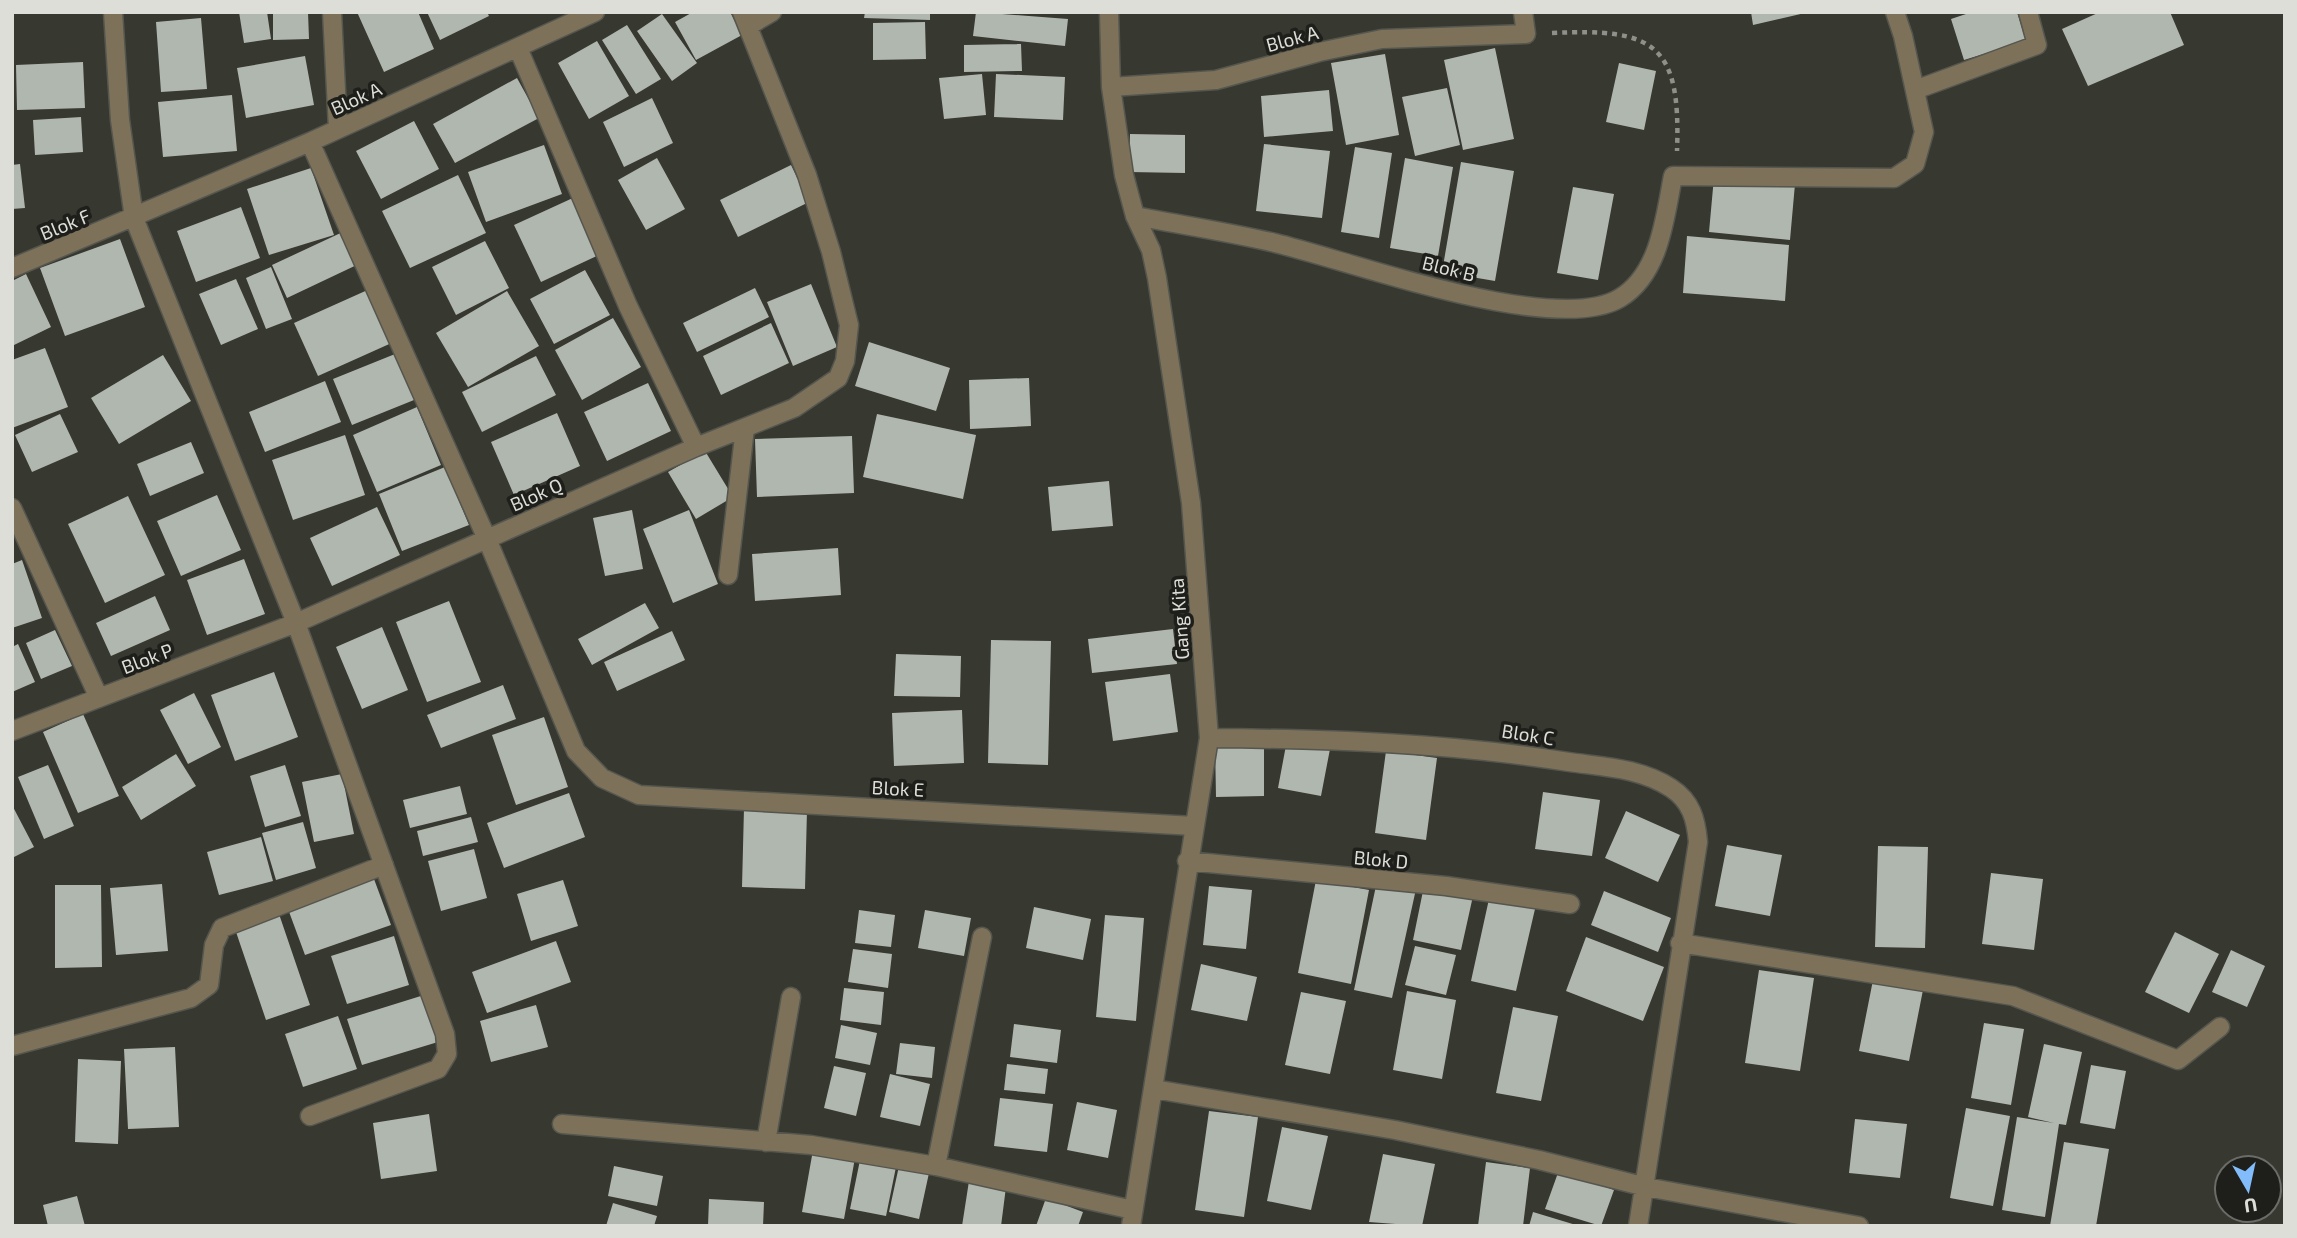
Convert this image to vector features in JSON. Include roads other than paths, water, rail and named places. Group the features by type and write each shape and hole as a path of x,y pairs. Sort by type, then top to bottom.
{"street":[{"path":"113,12 120,120 134,218 296,623 445,1034 447,1054 438,1069 310,1116"},
{"path":"332,12 338,129"},
{"name":"Blok A","path":"134,218 310,142 595,12"},
{"path":"746,19 772,12"},
{"name":"Gang Kita","path":"1109,12 1111,87 1124,175 1135,216 1151,250 1157,278 1191,503 1209,738 1132,1218"},
{"name":"Blok A","path":"1111,87 1216,80 1319,52 1382,40 1526,34 1523,12"},
{"path":"1895,12 1915,90 2037,46 2028,12"},
{"name":"Blok Q","path":"296,623 696,447 794,408 838,378 845,361 849,325 807,175 746,19"},
{"path":"518,48 628,306 696,447"},
{"name":"Blok B","path":"1135,216 1274,243 1448,290 1543,310 1579,311 1619,298 1644,277 1661,233 1673,176 1894,178 1915,164 1924,132 1915,90"},
{"path":"310,142 487,539"},
{"name":"Blok F","path":"12,268 134,218"},
{"path":"728,575 745,428"},
{"path":"12,508 99,698"},
{"name":"Blok E","path":"487,539 576,751 602,778 639,795 1194,826"},
{"name":"Blok P","path":"12,731 296,623"},
{"name":"Blok C","path":"1209,738 1350,739 1494,750 1645,774 1673,789 1687,802 1696,819 1698,842 1680,943 1646,1187 1638,1226"},
{"name":"Blok D","path":"1187,862 1446,886 1570,904"},
{"path":"12,1046 200,994 209,985 214,945 222,928 384,865"},
{"path":"936,1166 982,937"},
{"path":"1680,943 2013,996 2178,1060 2220,1027"},
{"path":"766,1142 791,997"},
{"path":"1154,1089 1395,1130 1539,1160 1646,1187 1859,1226"},
{"path":"562,1124 811,1145 936,1166 1132,1218"}]}
